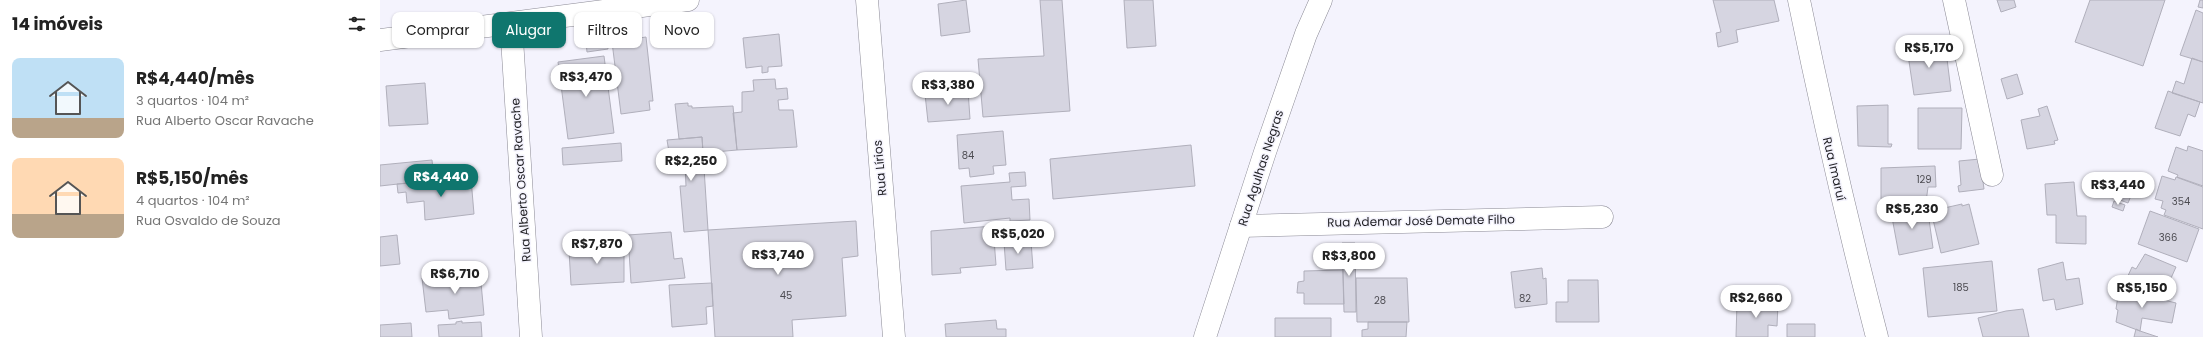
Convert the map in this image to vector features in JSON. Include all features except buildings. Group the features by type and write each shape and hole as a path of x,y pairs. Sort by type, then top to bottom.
{"street":[{"path":"566,16 688,0"},
{"name":"Rua Lírios","path":"867,0 894,337"},
{"name":"Rua Agulhas Negras","path":"1205,337 1306,34 1321,0"},
{"name":"Rua Imaruí","path":"1799,0 1838,187 1877,337"},
{"path":"1954,0 1992,175"},
{"path":"380,40 492,25"},
{"name":"Rua Alberto Oscar Ravache","path":"513,48 531,337"},
{"name":"Rua Ademar José Demate Filho","path":"1241,226 1602,217"}]}
